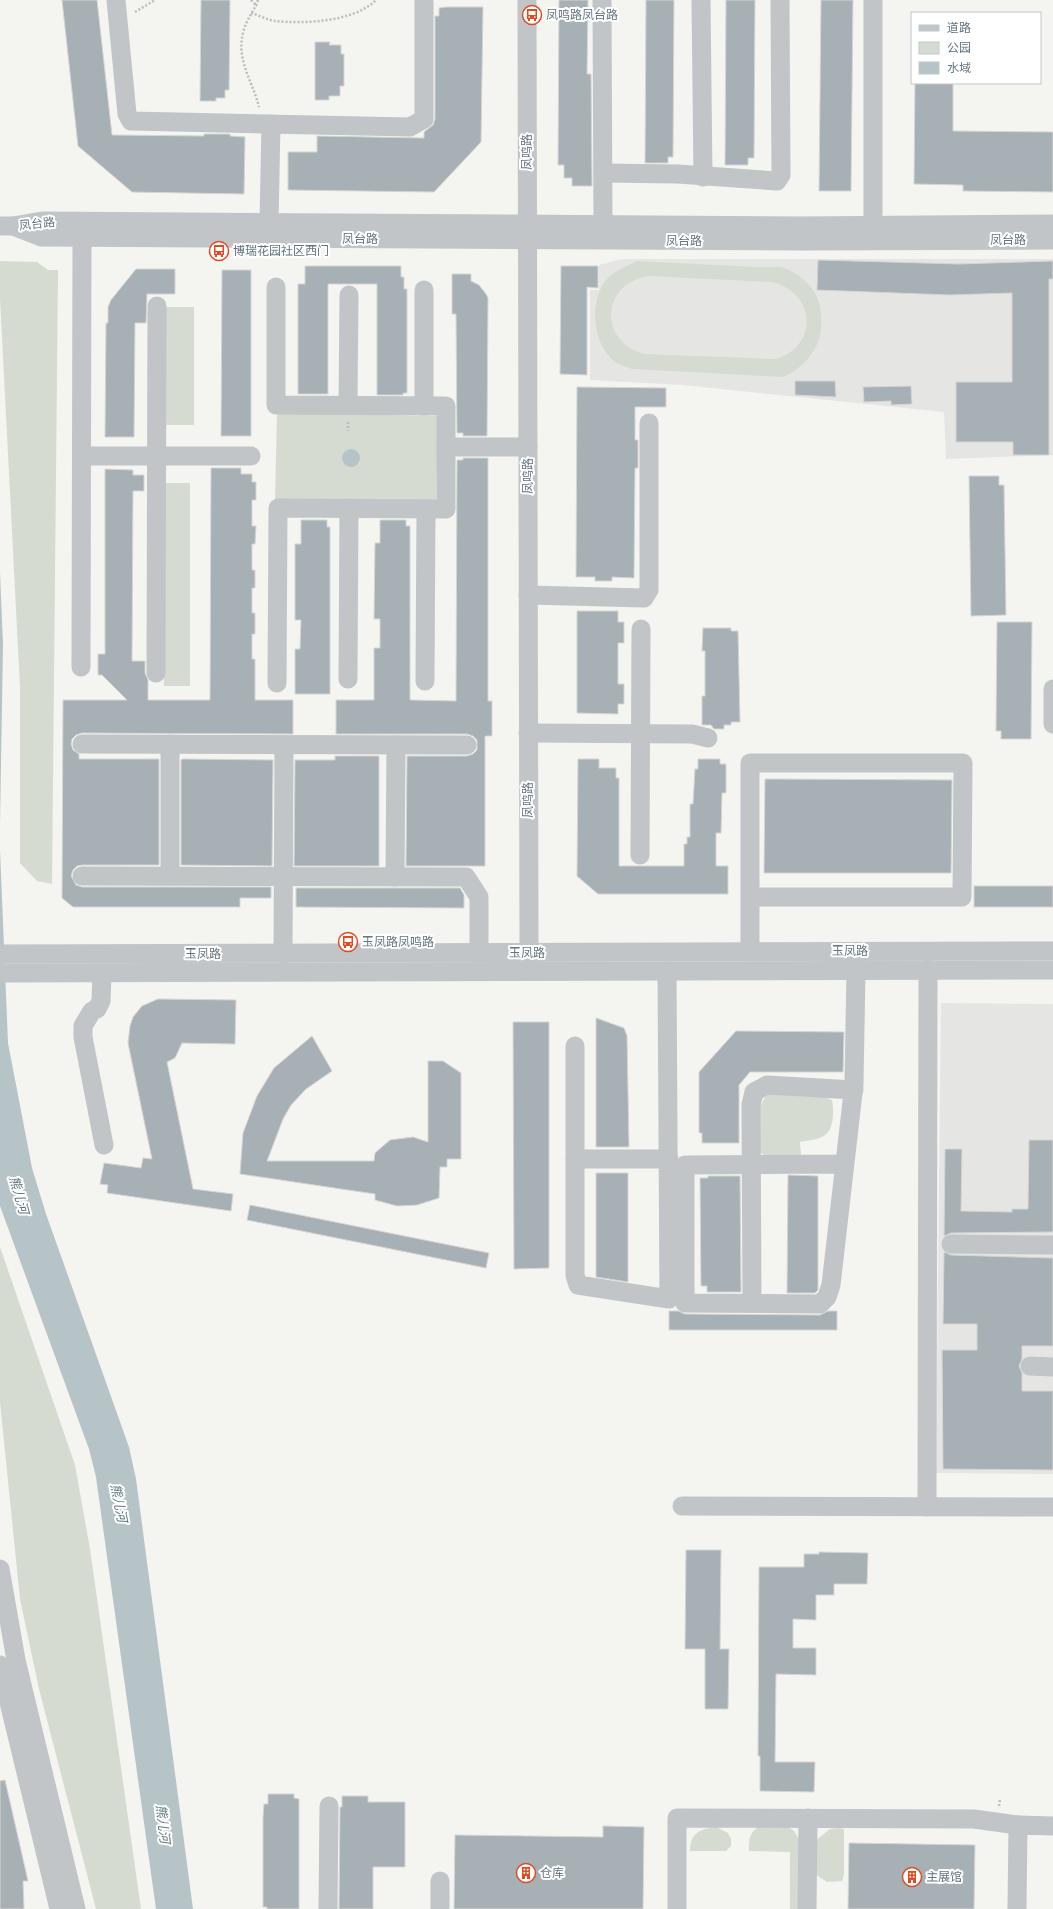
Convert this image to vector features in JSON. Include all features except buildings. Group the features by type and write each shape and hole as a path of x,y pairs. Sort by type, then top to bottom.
{"street":[{"path":"117,9 127,114 132,121 410,127 424,119 424,0"},
{"name":"凤鸣路","path":"527,0 529,953"},
{"path":"602,0 603,224"},
{"path":"701,0 703,177"},
{"path":"603,174 678,174 771,182 777,181 781,176 780,0"},
{"path":"873,225 874,0"},
{"path":"266,124 269,223"},
{"name":"凤台路","path":"7,226 42,221 269,223 527,232 1053,240"},
{"name":"凤台路","path":"7,226 41,236 82,237 527,232 603,224 1053,224"},
{"path":"82,237 82,667"},
{"path":"276,287 276,405 446,406 446,509 278,508 277,683"},
{"path":"424,290 424,406"},
{"path":"348,295 348,405"},
{"path":"156,673 157,306"},
{"path":"528,595 644,598 649,590 649,423"},
{"path":"446,447 528,447"},
{"path":"82,456 251,456"},
{"path":"348,508 348,679"},
{"path":"425,681 426,509"},
{"path":"640,855 641,629"},
{"path":"1052,724 1053,689"},
{"path":"528,734 692,734 708,738"},
{"path":"82,744 467,745"},
{"path":"170,744 170,876"},
{"path":"283,954 284,745"},
{"path":"395,877 396,745"},
{"path":"750,897 962,897 963,763 750,762 750,897 750,952"},
{"path":"82,876 466,877 480,897 480,953"},
{"name":"玉凤路","path":"0,954 1053,951"},
{"path":"927,1507 928,969"},
{"name":"玉凤路","path":"0,973 928,969 1053,970"},
{"path":"845,1164 686,1165 685,1303 820,1304 827,1298 831,1285 854,1090 856,970"},
{"path":"575,1046 575,1275 578,1285 669,1299 667,971"},
{"path":"102,973 101,1001 97,1009 92,1011 83,1026 83,1037 104,1144"},
{"path":"752,1303 750,1105 754,1092 758,1088 767,1085 854,1090"},
{"path":"575,1159 668,1159"},
{"path":"951,1244 1053,1245"},
{"path":"1030,1366 1053,1367"},
{"path":"682,1506 1053,1507"},
{"path":"0,1569 16,1660 76,1909"},
{"path":"0,1665 59,1909"},
{"path":"328,1909 329,1806"},
{"path":"677,1909 677,1818 974,1819 1018,1825 1053,1826"},
{"path":"808,1818 808,1909"},
{"path":"1017,1909 1018,1825"},
{"path":"440,1881 440,1909"}],"path":[{"path":"117,9 136,11 155,0"},
{"path":"251,0 256,6"},
{"path":"258,0 256,6 248,17 242,34 242,53 244,66 255,89 266,124"},
{"path":"251,13 274,20 329,19 347,16 371,5 376,0"}],"shaded area":[{"path":"622,259 1053,259 1053,455 946,459 944,412 683,385 590,380 590,290 599,290 599,265"},
{"path":"941,1003 1053,1004 1053,1474 936,1473"}],"green space":[{"path":"0,261 37,262 48,270 58,270 52,884 37,881 20,863 20,687 0,298"},
{"path":"637,261 786,268 805,281 816,294 822,319 820,337 817,345 803,364 790,374 783,377 632,369 621,365 615,362 607,354 601,344 597,333 595,309 597,297 608,278 618,270","holes":["648,276 771,282 786,287 797,296 804,307 806,319 805,331 800,342 790,352 776,359 644,354 629,347 619,337 613,326 611,313 614,301 621,290 632,281"]},
{"path":"163,307 194,307 194,425 163,425"},
{"path":"277,413 438,416 436,505 275,502"},
{"path":"164,483 190,483 190,686 164,686"},
{"path":"770,1094 824,1097 832,1100 832,1124 828,1132 822,1137 800,1142 801,1157 768,1158 761,1153 759,1147 758,1111 765,1097"},
{"path":"0,1247 75,1465 90,1549 141,1909 96,1909 39,1689 20,1599 0,1402"},
{"path":"761,1826 787,1826 794,1831 800,1841 801,1909 790,1909 790,1852 749,1851 750,1836 754,1830"},
{"path":"716,1827 728,1833 731,1839 731,1846 726,1851 690,1851 690,1845 697,1833 705,1829"},
{"path":"830,1829 844,1829 844,1874 842,1881 827,1882 815,1874 815,1841"}],"water":[{"path":"351,449 357,452 360,458 357,464 351,467 345,464 342,458 345,452"},
{"path":"0,572 3,645 0,824"},
{"name":"熊儿河","path":"0,850 8,1043 32,1168 46,1214 129,1447 136,1479 193,1909 156,1909 96,1477 89,1449 0,1206"}],"place":[{"name":"凤鸣路凤台路","path":"532,15"},
{"name":"博瑞花园社区西门","path":"219,251"},
{"name":"玉凤路凤鸣路","path":"348,942"},
{"name":"仓库","path":"526,1873"},
{"name":"主展馆","path":"912,1877"}]}
